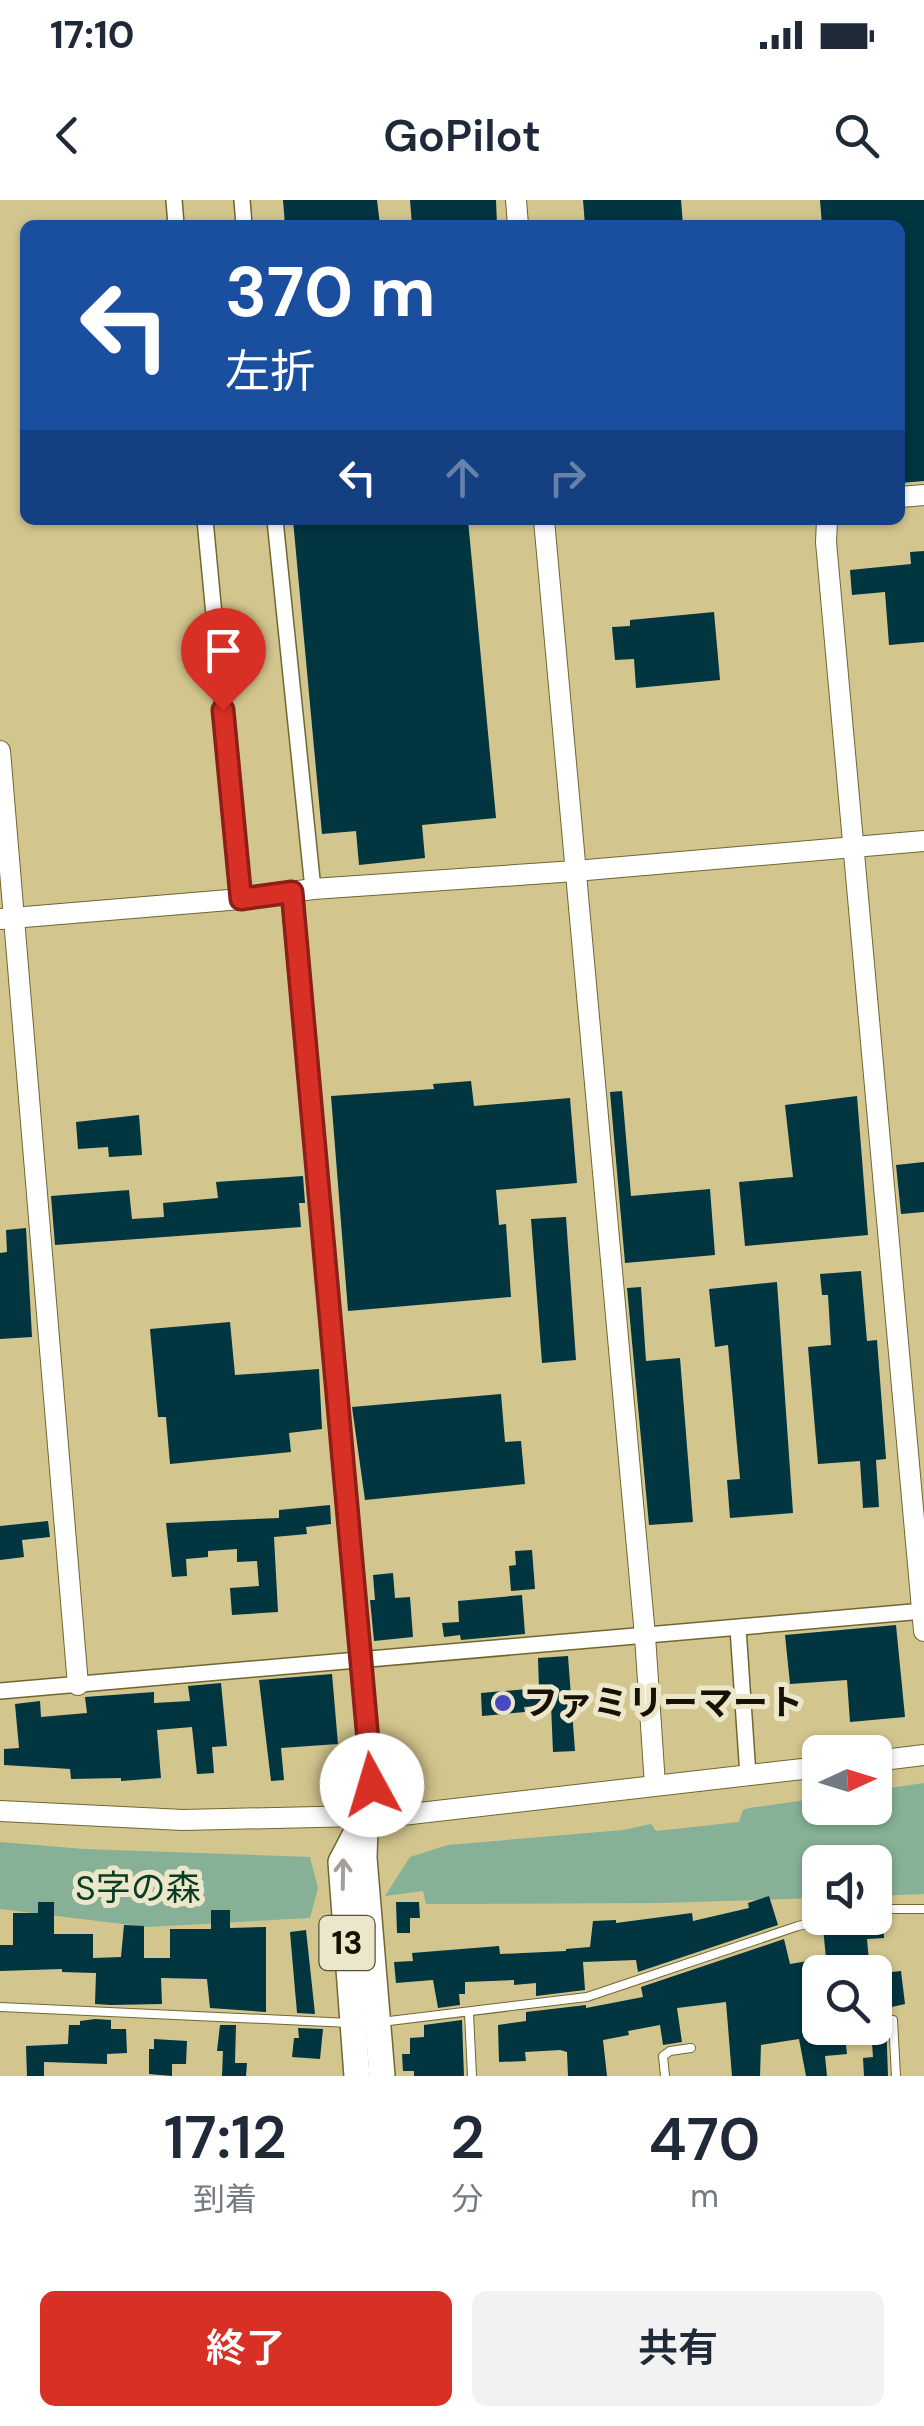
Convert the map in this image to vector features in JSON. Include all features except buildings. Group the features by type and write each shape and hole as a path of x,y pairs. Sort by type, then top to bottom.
{"main road":[{"name":"13","path":"365,1816 341,1862 365,2022 382,2076"},
{"name":"13","path":"357,2076 365,2022"}],"street":[{"path":"205,525 241,899"},
{"path":"276,525 313,888"},
{"path":"544,525 645,1636 655,1785"},
{"path":"0,1692 738,1628 924,1618 827,525"},
{"path":"0,751 7,919 78,1685"},
{"path":"7,919 241,899 313,888 575,871 924,841"},
{"path":"292,892 372,1785 365,1816"},
{"path":"738,1628 748,1776"},
{"path":"892,1759 924,1755"},
{"path":"0,1810 183,1820 402,1815 802,1770"}],"lane":[{"path":"892,1909 924,1909"},
{"path":"0,2007 365,2022 469,2013 587,1997 802,1925"},
{"path":"469,2013 472,2076"},
{"path":"893,2020 896,2076"},
{"path":"666,2076 664,2056 670,2050 690,2048"}],"green space":[{"path":"924,1783 924,1894 892,1895 892,1845 802,1845 802,1899 426,1904 423,1891 385,1896 410,1857 448,1845 623,1830 651,1824 656,1831 739,1822 743,1810 802,1801 802,1825 892,1825 892,1788"},
{"name":"S字の森","path":"0,1842 310,1857 318,1888 310,1918 147,1927 0,1909"}],"place":[{"name":"ファミリーマート","path":"503,1703"}],"route":[{"path":"223,710 241,899 292,892 372,1785"}]}
